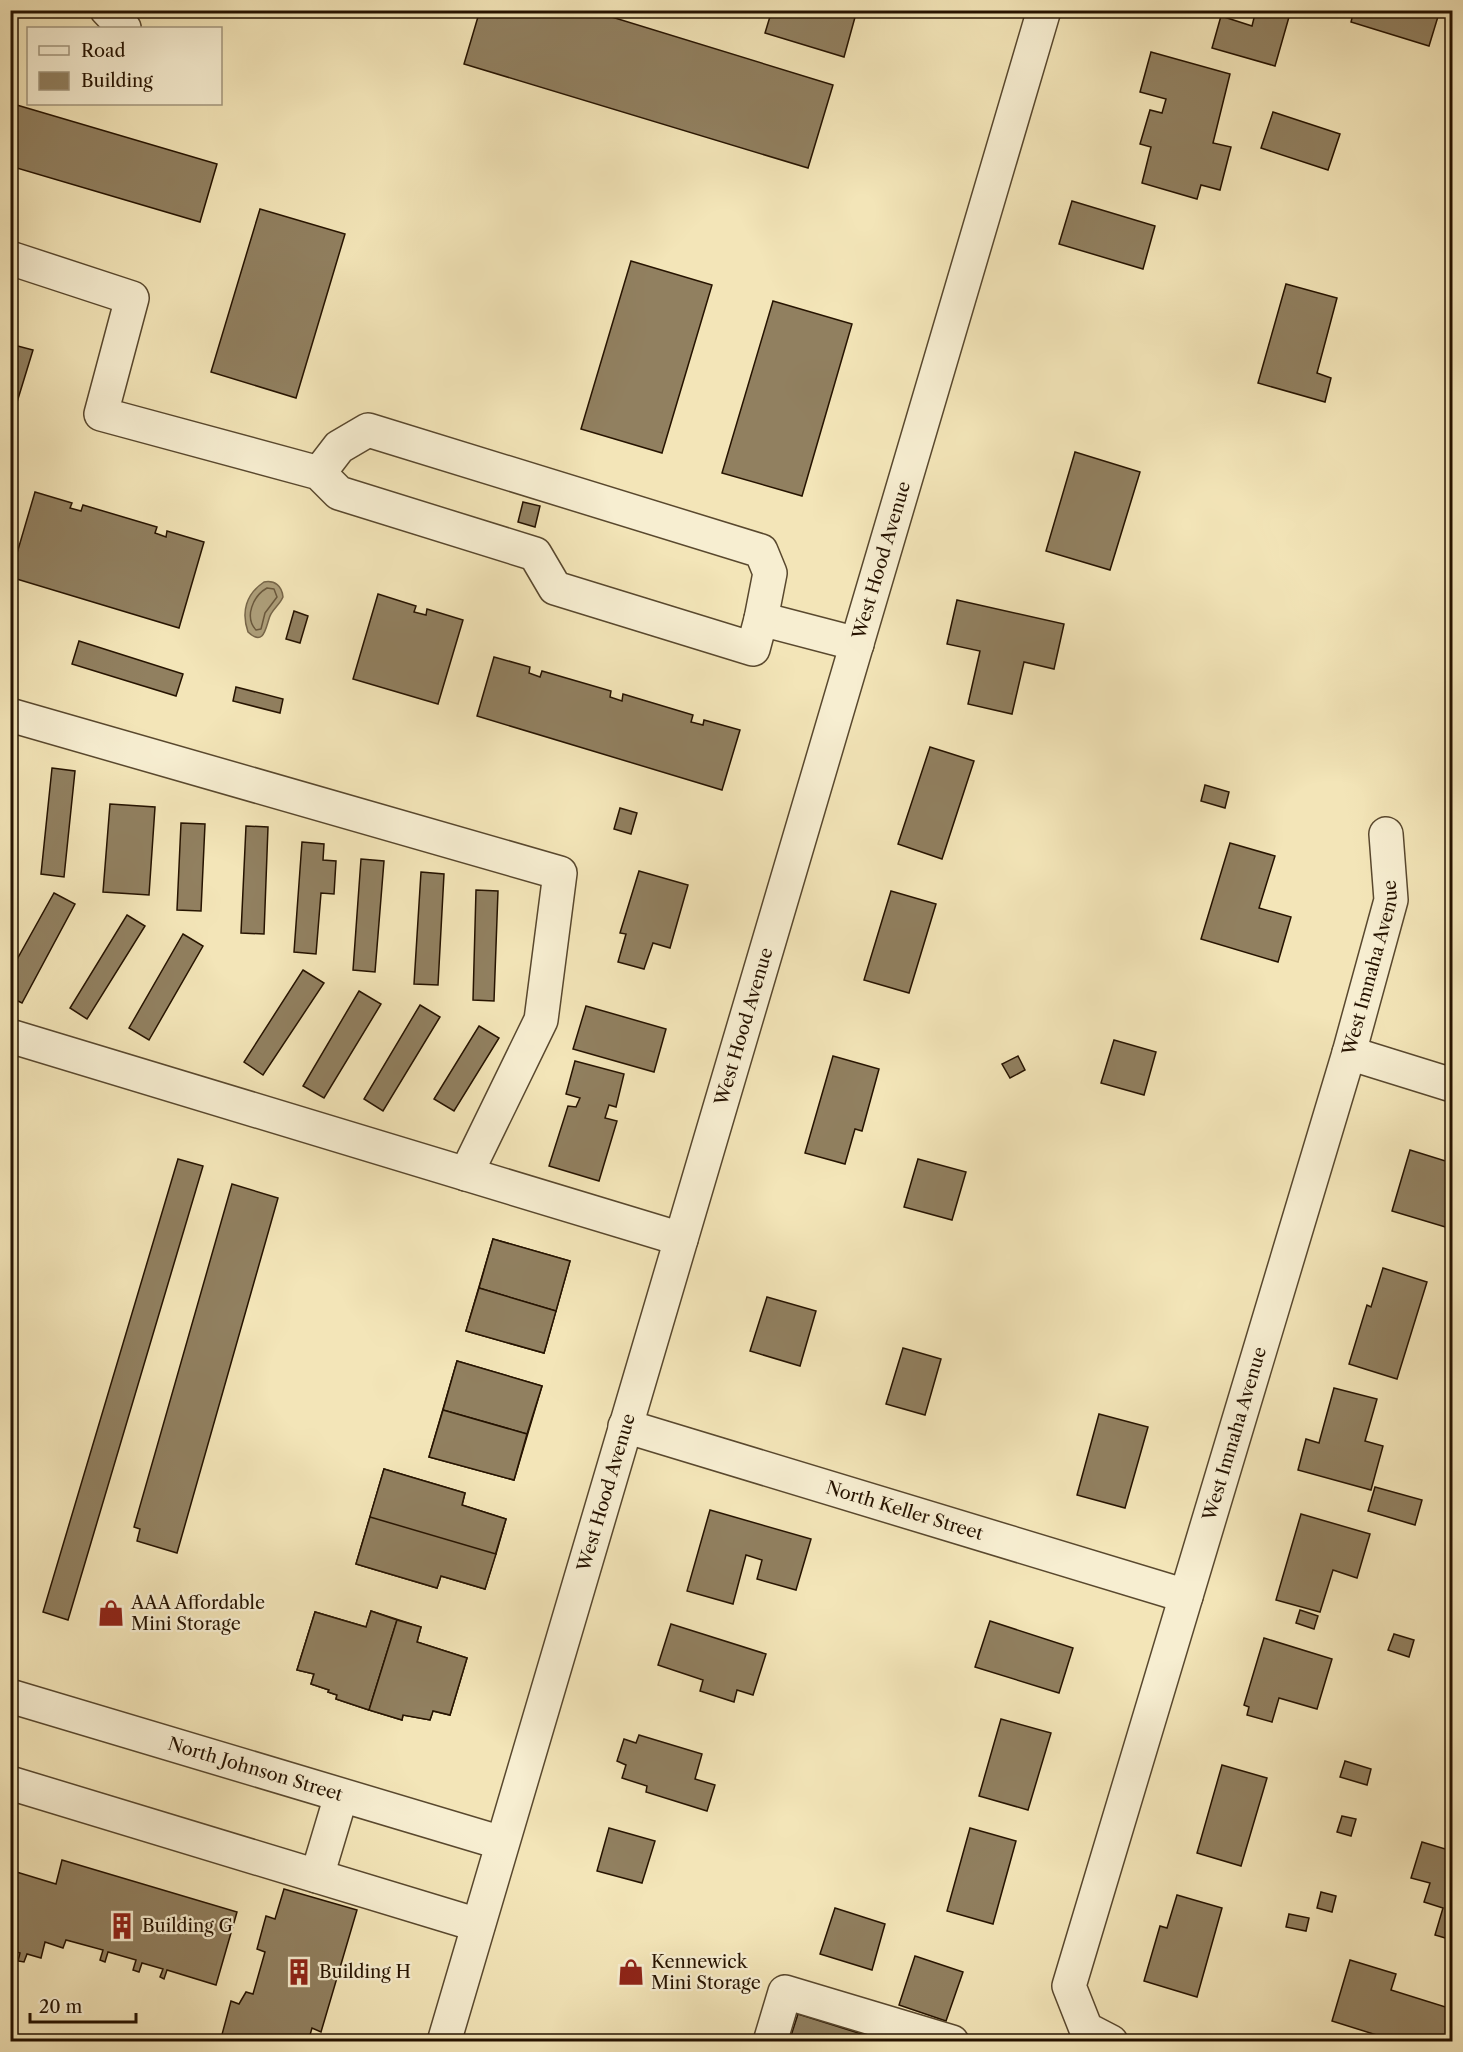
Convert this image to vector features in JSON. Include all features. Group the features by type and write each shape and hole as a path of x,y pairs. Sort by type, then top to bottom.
{"street":[{"path":"108,10 123,27"},
{"name":"West Hood Avenue","path":"444,2042 1044,10"},
{"path":"10,258 132,298 101,414 319,473 339,493 535,554 555,588 753,649 770,573 761,551 368,430 339,447 319,473"},
{"path":"761,619 857,644"},
{"path":"10,715 560,873 541,1020 466,1174"},
{"name":"West Imnaha Avenue","path":"1099,2035 1069,1986 1349,1053 1391,900 1386,834"},
{"path":"10,1036 681,1239"},
{"path":"1349,1053 1452,1085"},
{"name":"North Keller Street","path":"625,1426 1186,1596"},
{"name":"North Johnson Street","path":"10,1696 502,1843"},
{"path":"10,1783 478,1925"},
{"path":"317,1876 341,1796"},
{"path":"770,2042 785,1992 952,2042"}],"water":[{"path":"264,582 277,585 283,597 271,614 262,636 258,637 248,632 245,611 249,598"}],"building":[{"path":"480,10 589,10 833,85 808,168 464,64"},
{"path":"772,10 857,10 844,57 765,33"},
{"path":"1256,10 1291,10 1275,66 1212,48 1221,16 1252,26"},
{"path":"1354,10 1440,10 1429,46 1351,22"},
{"path":"1151,52 1230,74 1213,143 1231,147 1220,190 1201,185 1197,199 1142,183 1151,147 1140,144 1150,110 1162,113 1166,99 1140,92"},
{"path":"10,103 217,164 200,222 10,166"},
{"path":"1273,112 1340,134 1328,170 1261,148"},
{"path":"1072,201 1155,226 1143,269 1059,244"},
{"path":"260,209 345,234 296,398 211,372"},
{"path":"631,261 712,285 662,453 581,429"},
{"path":"1286,284 1337,298 1317,373 1331,378 1325,402 1258,383"},
{"path":"773,301 852,324 802,496 722,473"},
{"path":"10,344 33,350 10,425"},
{"path":"1075,452 1140,472 1110,570 1046,551"},
{"path":"35,492 72,503 70,508 81,511 83,505 157,527 155,533 166,537 167,531 204,542 179,628 10,577"},
{"path":"523,502 540,506 535,527 518,522"},
{"path":"378,594 416,606 414,612 426,615 427,609 463,620 438,704 353,679"},
{"path":"957,600 1064,624 1054,669 1024,662 1012,714 968,704 980,651 947,644"},
{"path":"294,611 308,616 300,643 286,639"},
{"path":"79,641 183,674 176,696 72,664"},
{"path":"494,657 530,667 529,673 540,677 542,671 611,691 610,697 622,701 623,694 693,715 691,722 703,725 704,720 740,730 722,790 477,716"},
{"path":"236,687 283,699 280,713 233,701"},
{"path":"930,747 974,761 942,859 898,844"},
{"path":"52,768 75,771 64,877 41,874"},
{"path":"1205,785 1229,792 1225,808 1201,801"},
{"path":"110,804 155,807 149,895 103,892"},
{"path":"620,808 637,813 631,834 614,829"},
{"path":"181,823 205,824 201,911 177,910"},
{"path":"246,826 268,827 264,934 241,933"},
{"path":"302,842 324,844 323,860 336,861 334,894 321,893 316,954 294,952"},
{"path":"1230,843 1275,856 1259,908 1291,917 1278,962 1201,939"},
{"path":"361,859 384,861 375,972 353,970"},
{"path":"639,871 688,885 670,948 653,943 644,969 618,962 626,934 620,933"},
{"path":"421,872 444,874 438,985 414,984"},
{"path":"476,890 498,891 494,1001 473,1000"},
{"path":"891,891 936,904 909,993 864,980"},
{"path":"54,893 75,904 22,1003 10,997 10,972"},
{"path":"127,915 145,926 87,1019 70,1008"},
{"path":"183,934 203,946 149,1040 129,1028"},
{"path":"303,970 324,983 263,1075 244,1062"},
{"path":"359,991 381,1004 324,1098 303,1086"},
{"path":"420,1005 440,1017 383,1111 364,1099"},
{"path":"586,1006 666,1029 654,1072 573,1049"},
{"path":"479,1026 499,1038 454,1111 434,1099"},
{"path":"1114,1040 1156,1052 1144,1095 1101,1083"},
{"path":"833,1056 879,1069 862,1131 855,1129 845,1164 805,1153"},
{"path":"1018,1056 1025,1070 1010,1078 1002,1064"},
{"path":"575,1061 624,1074 616,1107 609,1105 605,1118 617,1121 599,1181 549,1166 568,1106 576,1107 580,1098 566,1094"},
{"path":"1410,1150 1452,1163 1452,1229 1392,1211"},
{"path":"178,1159 203,1166 68,1620 43,1612"},
{"path":"918,1159 966,1172 952,1220 904,1207"},
{"path":"232,1184 278,1198 177,1553 137,1541 140,1529 134,1527"},
{"path":"493,1239 570,1261 544,1353 466,1331"},
{"path":"493,1239 570,1261 556,1311 479,1288"},
{"path":"1383,1268 1427,1282 1397,1379 1349,1364 1367,1305 1371,1307"},
{"path":"479,1288 556,1311 544,1353 466,1331"},
{"path":"767,1297 816,1311 800,1366 750,1351"},
{"path":"903,1348 941,1359 925,1415 886,1404"},
{"path":"457,1361 542,1386 514,1480 429,1457"},
{"path":"457,1361 542,1386 527,1434 443,1410"},
{"path":"1334,1388 1377,1399 1365,1441 1383,1446 1371,1490 1298,1470 1306,1439 1319,1443"},
{"path":"443,1410 527,1434 514,1480 429,1457"},
{"path":"1099,1414 1148,1427 1125,1508 1077,1495"},
{"path":"384,1469 465,1493 462,1505 506,1519 496,1554 370,1517"},
{"path":"384,1469 465,1493 462,1505 506,1519 485,1589 441,1576 437,1588 356,1564"},
{"path":"1375,1487 1422,1500 1415,1525 1368,1511"},
{"path":"710,1510 811,1539 796,1590 757,1579 762,1560 746,1555 733,1604 687,1591"},
{"path":"1301,1514 1370,1534 1357,1578 1333,1570 1320,1612 1276,1600"},
{"path":"370,1517 496,1554 485,1589 441,1576 437,1588 356,1564"},
{"path":"1300,1610 1318,1616 1314,1629 1296,1623"},
{"path":"371,1611 421,1627 417,1642 467,1658 450,1715 433,1711 430,1720 403,1715 402,1720 336,1699 337,1695 328,1692 329,1690 311,1684 314,1674 297,1670 315,1612 366,1627"},
{"path":"371,1611 397,1620 369,1710 336,1699 337,1695 328,1692 329,1690 311,1684 314,1674 297,1670 315,1612 366,1627"},
{"path":"397,1620 421,1627 417,1642 467,1658 450,1715 433,1711 430,1720 403,1715 402,1720 369,1710"},
{"path":"990,1621 1073,1648 1059,1693 975,1667"},
{"path":"671,1624 766,1654 753,1695 737,1690 734,1702 700,1691 703,1680 658,1665"},
{"path":"1394,1634 1414,1640 1409,1657 1388,1650"},
{"path":"1264,1638 1332,1659 1317,1709 1279,1698 1272,1722 1247,1715 1249,1707 1244,1705"},
{"path":"1001,1719 1051,1733 1028,1810 979,1796"},
{"path":"639,1735 702,1754 695,1779 715,1785 707,1811 646,1792 647,1786 622,1778 626,1765 617,1761 624,1739 636,1743"},
{"path":"1345,1761 1371,1769 1367,1785 1340,1777"},
{"path":"1222,1765 1267,1778 1241,1866 1197,1853"},
{"path":"1342,1816 1356,1819 1351,1836 1337,1832"},
{"path":"609,1828 655,1841 642,1883 597,1871"},
{"path":"970,1828 1016,1841 993,1924 947,1911"},
{"path":"1422,1842 1452,1851 1452,1940 1435,1935 1443,1908 1424,1902 1430,1883 1411,1878"},
{"name":"Building G","path":"62,1860 237,1912 216,1985 167,1970 164,1979 160,1977 163,1969 142,1963 139,1972 133,1970 136,1960 108,1952 105,1962 100,1960 103,1950 66,1940 63,1948 45,1942 41,1958 27,1954 24,1962 18,1961 20,1953 10,1950 10,1870 56,1884"},
{"name":"Building H","path":"284,1889 357,1910 321,2032 312,2028 308,2042 220,2042 231,2001 239,2004 246,1992 253,1994 265,1952 257,1949 266,1916 275,1919"},
{"path":"1321,1892 1336,1896 1332,1912 1317,1908"},
{"path":"1177,1895 1222,1908 1197,1997 1144,1981 1160,1926 1167,1928"},
{"path":"835,1908 885,1924 872,1970 820,1954"},
{"path":"1289,1914 1309,1918 1306,1931 1286,1927"},
{"path":"915,1956 963,1972 946,2021 899,2005"},
{"path":"1350,1960 1396,1974 1391,1990 1452,2009 1452,2042 1399,2042 1332,2021"},
{"path":"798,2014 887,2042 789,2042"}],"place":[{"name":"AAA Affordable Mini Storage","path":"111,1613"},
{"name":"Building G","path":"122,1926"},
{"name":"Building H","path":"299,1972"},
{"name":"Kennewick Mini Storage","path":"631,1972"}]}
